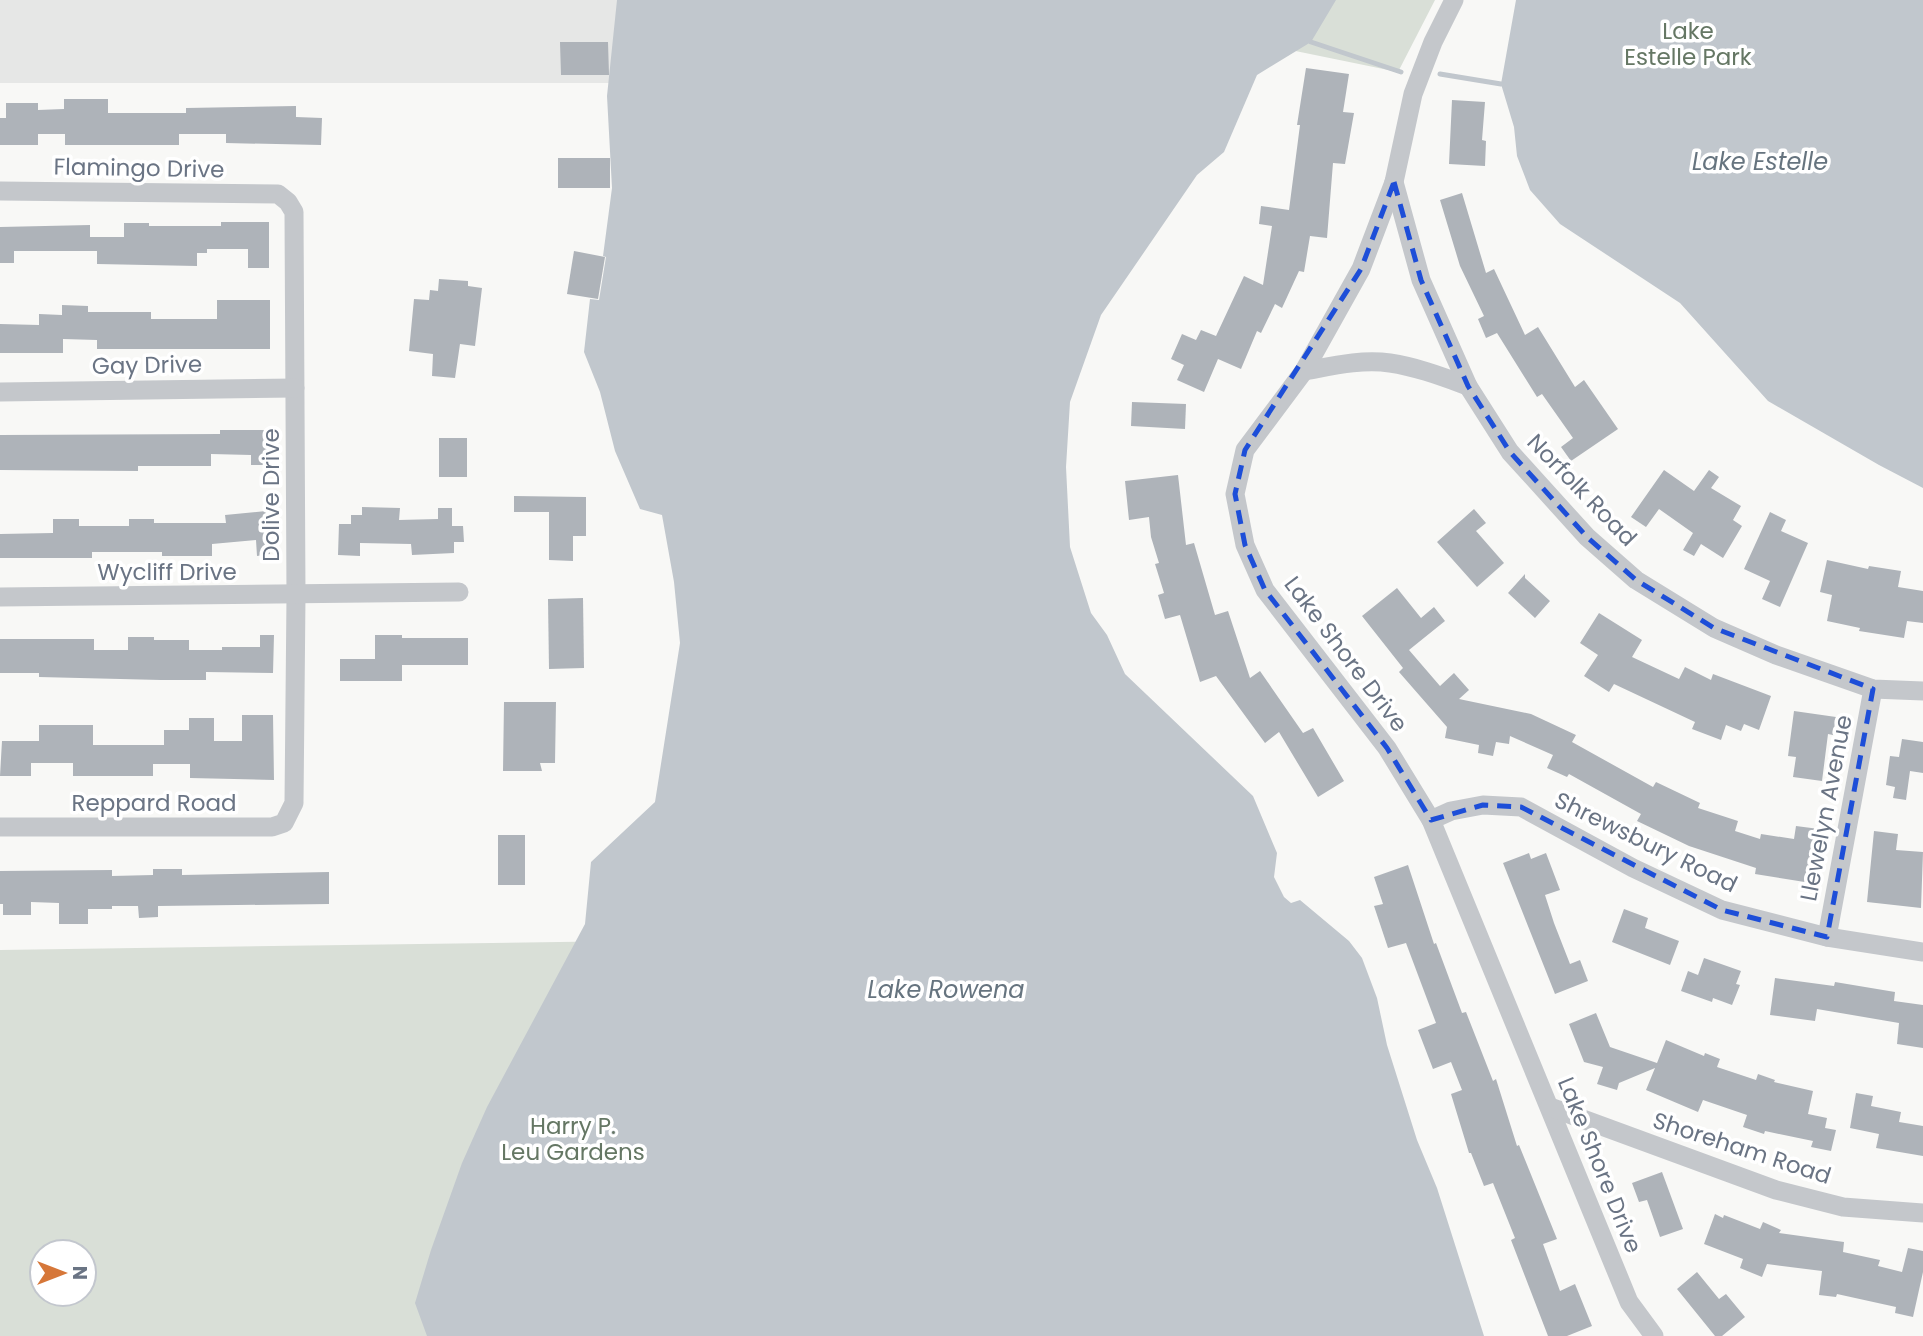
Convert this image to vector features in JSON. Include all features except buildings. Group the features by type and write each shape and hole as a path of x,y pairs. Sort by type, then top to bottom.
{"street":[{"name":"Lake Shore Drive","path":"1454,0 1433,42 1413,94 1394,182 1361,269 1304,371 1245,450 1235,494 1245,545 1265,590 1387,748 1431,820 1629,1302 1654,1336"},
{"name":"Norfolk Road","path":"1394,182 1421,280 1468,386 1510,452 1587,537 1636,580 1714,628 1776,655 1873,689 1923,691"},
{"name":"Flamingo Drive","path":"0,191 278,194"},
{"name":"Dolive Drive","path":"278,194 288,202 294,212 294,803"},
{"path":"1304,371 1354,363 1389,363 1424,371 1468,386"},
{"name":"Gay Drive","path":"0,392 295,388"},
{"name":"Wycliff Drive","path":"0,597 296,596 459,592"},
{"name":"Llewelyn Avenue","path":"1827,937 1873,689"},
{"name":"Reppard Road","path":"0,827 272,827 284,823 294,803"},
{"name":"Shrewsbury Road","path":"1431,820 1451,811 1483,805 1521,807 1633,868 1722,910 1827,937 1923,952"},
{"name":"Shoreham Road","path":"1550,1107 1776,1190 1843,1207 1923,1213"}],"highlighted area":[{"path":"1394,182 1421,280 1468,386 1510,452 1587,537 1636,580 1714,628 1873,689 1827,937 1722,910 1521,807 1483,805 1431,820 1387,748 1265,590 1245,545 1235,494 1245,450 1361,269"}],"shaded area":[{"path":"0,0 646,0 646,83 0,83"}],"green space":[{"path":"822,0 1435,0 1398,72 1271,46"},
{"name":"Harry P. Leu Gardens","path":"768,939 774,1336 0,1336 0,950"}],"water":[{"name":"Lake Rowena","path":"617,0 1336,0 1311,42 1257,75 1224,152 1197,175 1101,315 1070,402 1066,467 1070,547 1091,613 1107,635 1125,674 1253,796 1277,853 1274,877 1284,897 1291,903 1300,900 1349,941 1362,958 1377,998 1387,1045 1417,1140 1437,1188 1484,1336 427,1336 415,1303 462,1163 487,1107 585,924 591,862 655,802 680,643 674,582 662,515 640,509 615,451 600,392 584,352 590,299 599,300 606,257 603,256 612,188 607,96"},
{"name":"Lake Estelle","path":"1516,0 1923,0 1923,488 1768,401 1680,303 1560,224 1530,190 1517,156 1514,127 1501,84"}],"waterway":[{"path":"1311,42 1401,72"},
{"path":"1440,74 1501,84"}],"park label":[{"name":"Lake Estelle Park","path":"1688,44"}]}
